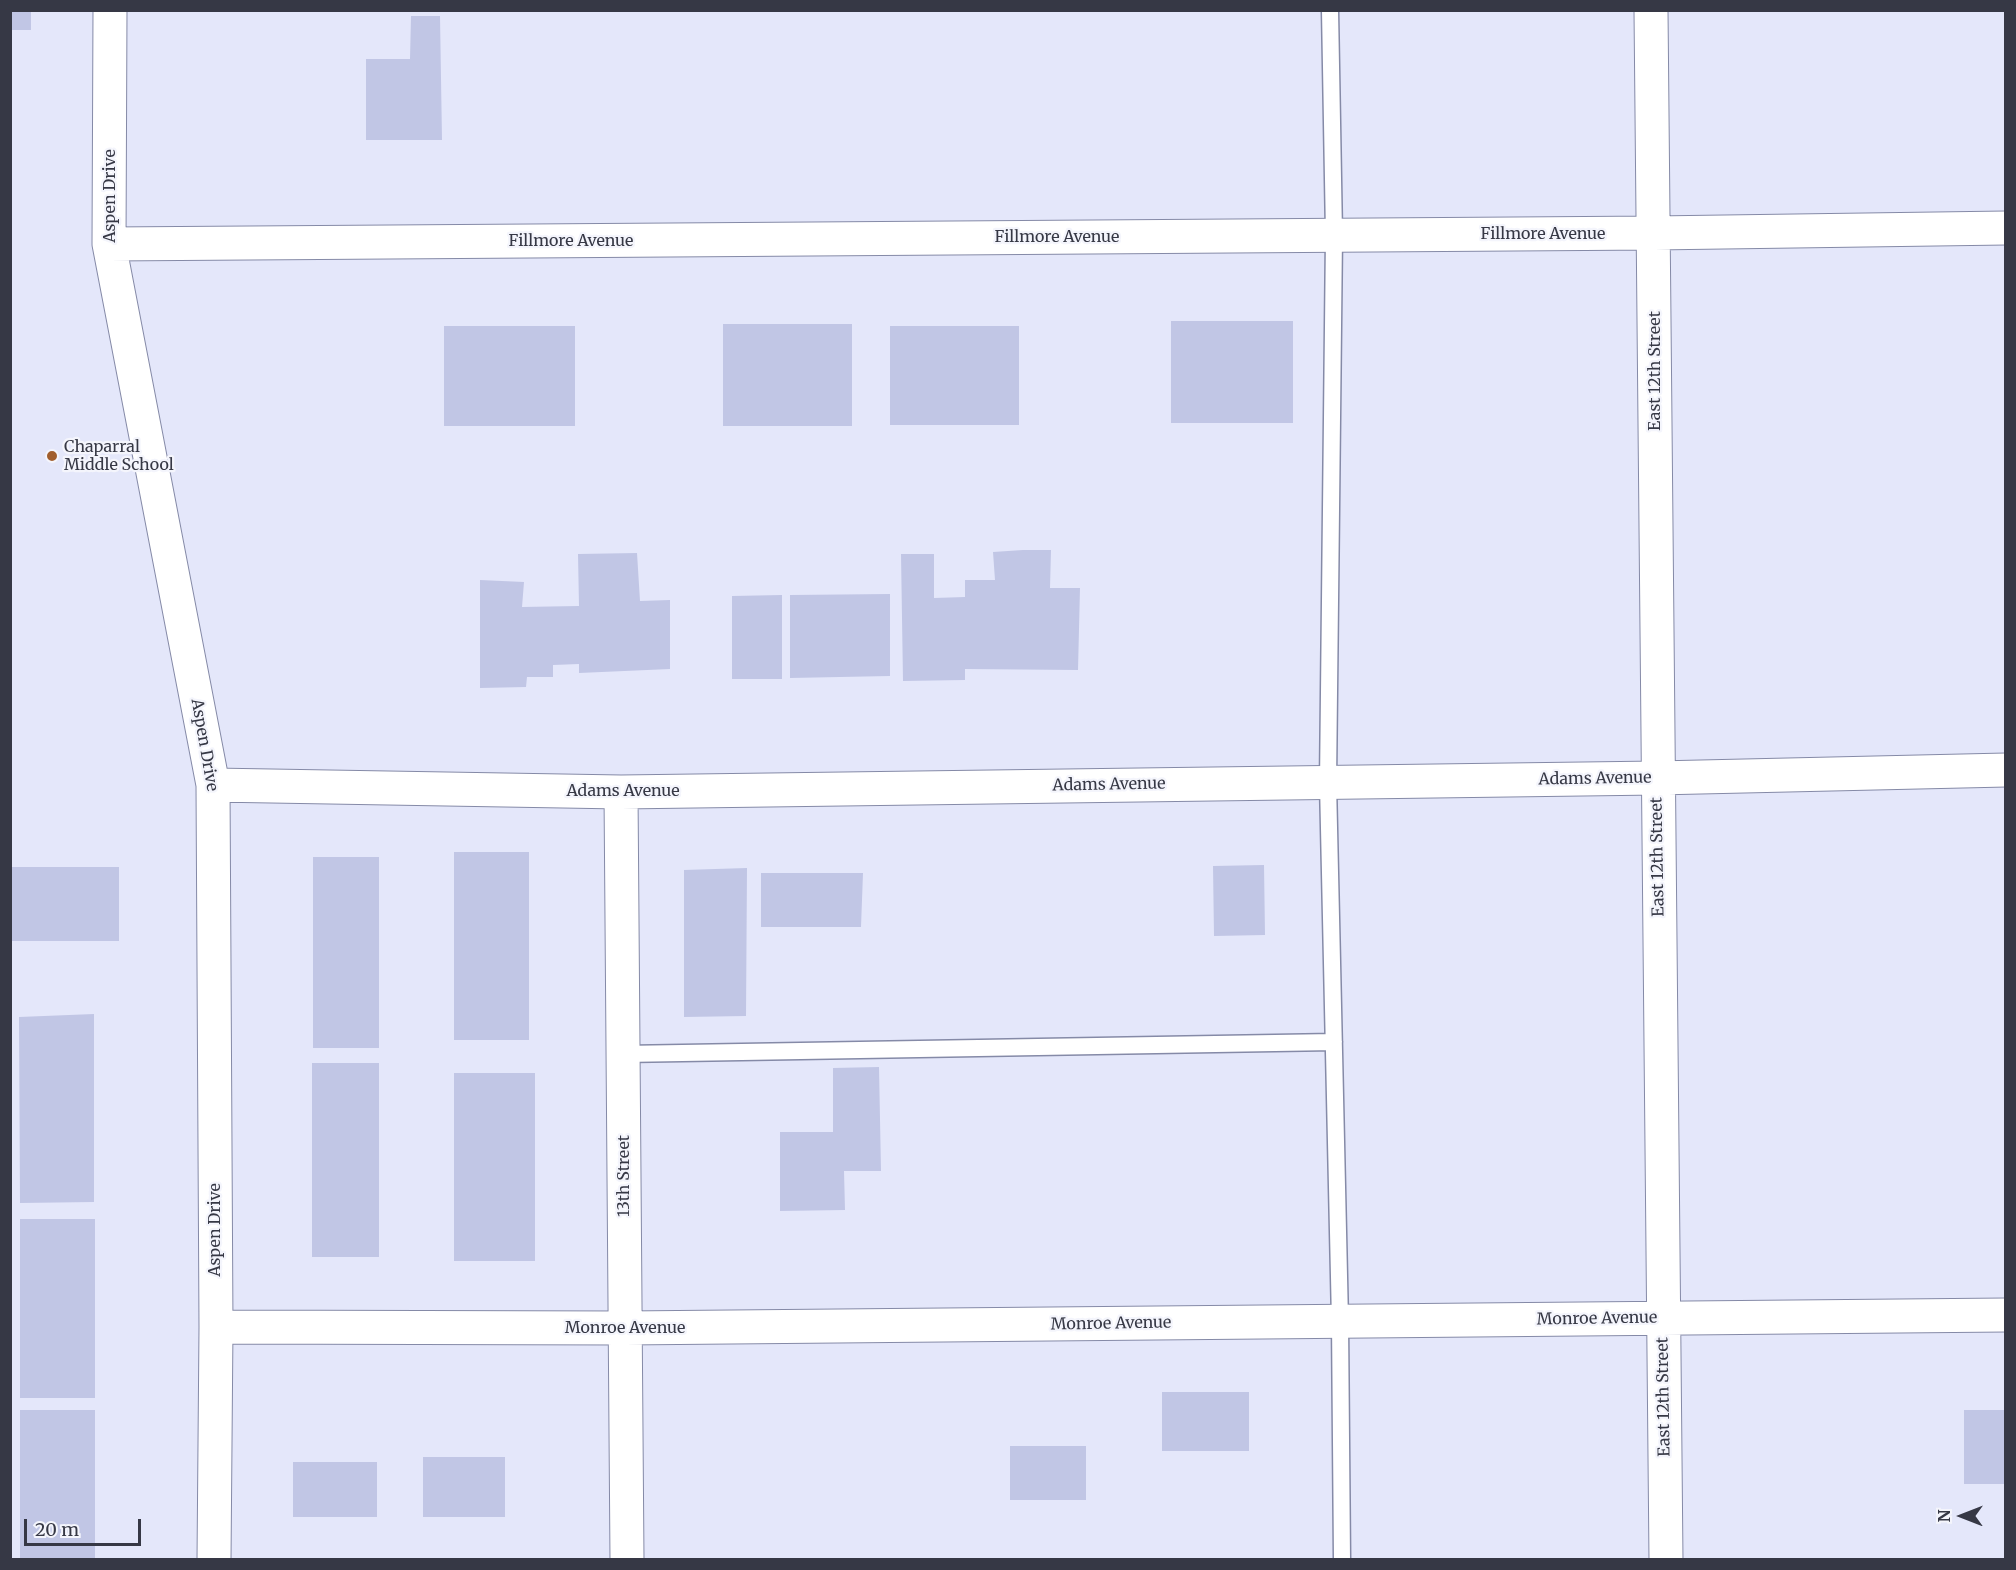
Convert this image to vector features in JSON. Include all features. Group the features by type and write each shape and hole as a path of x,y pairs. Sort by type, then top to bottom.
{"street":[{"name":"Aspen Drive","path":"110,10 109,244 213,785 216,1327 214,1560"},
{"name":"East 12th Street","path":"1651,10 1666,1560"},
{"name":"Fillmore Avenue","path":"109,244 1654,233 2006,228"},
{"name":"Adams Avenue","path":"213,785 621,792 1657,778 2006,770"},
{"name":"13th Street","path":"621,792 627,1560"},
{"name":"Monroe Avenue","path":"216,1327 625,1328 2006,1315"}],"lane":[{"path":"1330,10 1334,235 1328,783 1340,1321 1342,1560"},
{"path":"623,1054 1334,1042"}],"building":[{"path":"10,10 31,10 31,30 10,30"},
{"path":"411,16 440,16 442,140 366,140 366,59 410,59"},
{"path":"1171,321 1293,321 1293,423 1171,423"},
{"path":"723,324 852,324 852,426 723,426"},
{"path":"444,326 575,326 575,426 444,426"},
{"path":"890,326 1019,326 1019,425 890,425"},
{"path":"1051,550 1050,588 1080,588 1078,670 965,669 965,680 903,681 901,554 934,554 934,598 965,597 965,580 995,580 993,552"},
{"path":"637,553 640,601 670,600 670,669 579,673 579,664 553,665 553,677 527,677 526,687 480,688 480,580 524,582 522,607 579,606 578,554"},
{"path":"890,594 890,676 790,678 790,595"},
{"path":"782,595 782,679 732,679 732,596"},
{"path":"454,852 529,852 529,1040 454,1040"},
{"path":"313,857 379,857 379,1048 313,1048"},
{"path":"1264,865 1265,935 1214,936 1213,866"},
{"path":"10,867 119,867 119,941 10,941"},
{"path":"747,868 746,1016 684,1017 684,870"},
{"path":"761,873 863,873 861,927 761,927"},
{"path":"94,1014 94,1202 20,1203 19,1017"},
{"path":"312,1063 379,1063 379,1257 312,1257"},
{"path":"879,1067 881,1171 844,1171 845,1210 780,1211 780,1132 833,1132 833,1068"},
{"path":"454,1073 535,1073 535,1261 454,1261"},
{"path":"20,1219 95,1219 95,1398 20,1398"},
{"path":"1162,1392 1249,1392 1249,1451 1162,1451"},
{"path":"20,1410 95,1410 95,1560 20,1560"},
{"path":"1964,1410 2006,1410 2006,1484 1964,1484"},
{"path":"1010,1446 1086,1446 1086,1500 1010,1500"},
{"path":"423,1457 505,1457 505,1517 423,1517"},
{"path":"293,1462 377,1462 377,1517 293,1517"}],"place":[{"name":"Chaparral Middle School","path":"52,456"}]}
